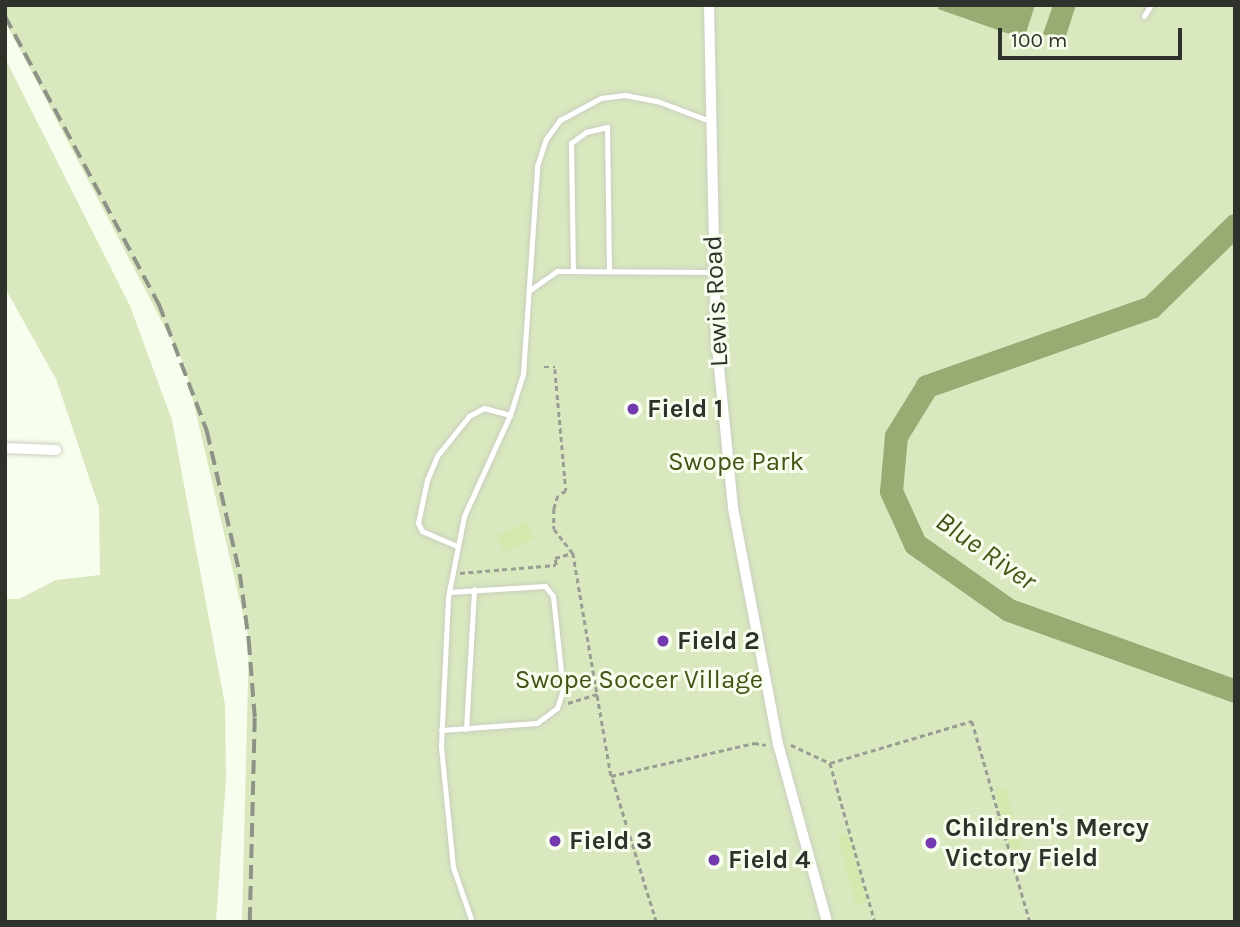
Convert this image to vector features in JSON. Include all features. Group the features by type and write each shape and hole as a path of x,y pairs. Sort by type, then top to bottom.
{"street":[{"name":"Lewis Road","path":"709,5 713,272 733,508 760,661 797,822 827,922"},
{"path":"5,448 56,450"}],"lane":[{"path":"1144,16 1151,5"},
{"path":"472,922 453,867 441,730 449,592 457,546 474,492 510,415 523,374 537,166 546,139 561,120 581,106 625,95 710,121"},
{"path":"573,271 571,143 586,132 607,127 609,271"},
{"path":"530,290 557,271 713,272"},
{"path":"457,546 422,531 418,523 427,480 437,456 469,416 485,408 510,415"},
{"path":"441,730 545,720 557,708 563,690 550,590 537,583 449,592"},
{"path":"466,729 474,589"}],"path":[{"path":"544,367 555,368 566,491 558,496 554,509 554,528 573,553 611,776 656,922"},
{"path":"457,573 556,565 555,558 573,553"},
{"path":"788,744 830,763 972,721 1030,922"},
{"path":"611,776 754,743 766,745"},
{"path":"830,763 875,922"}],"green space":[{"name":"Swope Park","path":"5,5 1235,5 1235,922 242,922 249,640 185,366 5,21"},
{"path":"5,58 130,306 172,420 225,705 226,779 216,922 5,922 5,599 19,599 56,580 100,575 99,507 56,379 5,288"}],"shaded area":[{"path":"939,5 1035,5 1024,39 938,9"},
{"path":"1053,5 1076,5 1064,42 1043,34"}],"building":[{"path":"527,521 535,538 504,552 496,536"},
{"path":"1005,788 1025,857 1014,860 995,791"},
{"path":"848,834 867,902 856,906 837,836"}],"waterway":[{"name":"Blue River","path":"1235,225 1151,307 927,386 896,436 891,491 915,544 1009,610 1235,691"}],"railway":[{"path":"5,16 159,304 207,431 240,574 249,641 255,718 250,922"}],"place":[{"name":"Field 1","path":"633,409"},
{"name":"Field 2","path":"663,641"},
{"name":"Field 3","path":"555,841"},
{"name":"Children's Mercy Victory Field","path":"931,843"},
{"name":"Field 4","path":"714,860"}],"park label":[{"name":"Swope Soccer Village","path":"639,680"}]}
